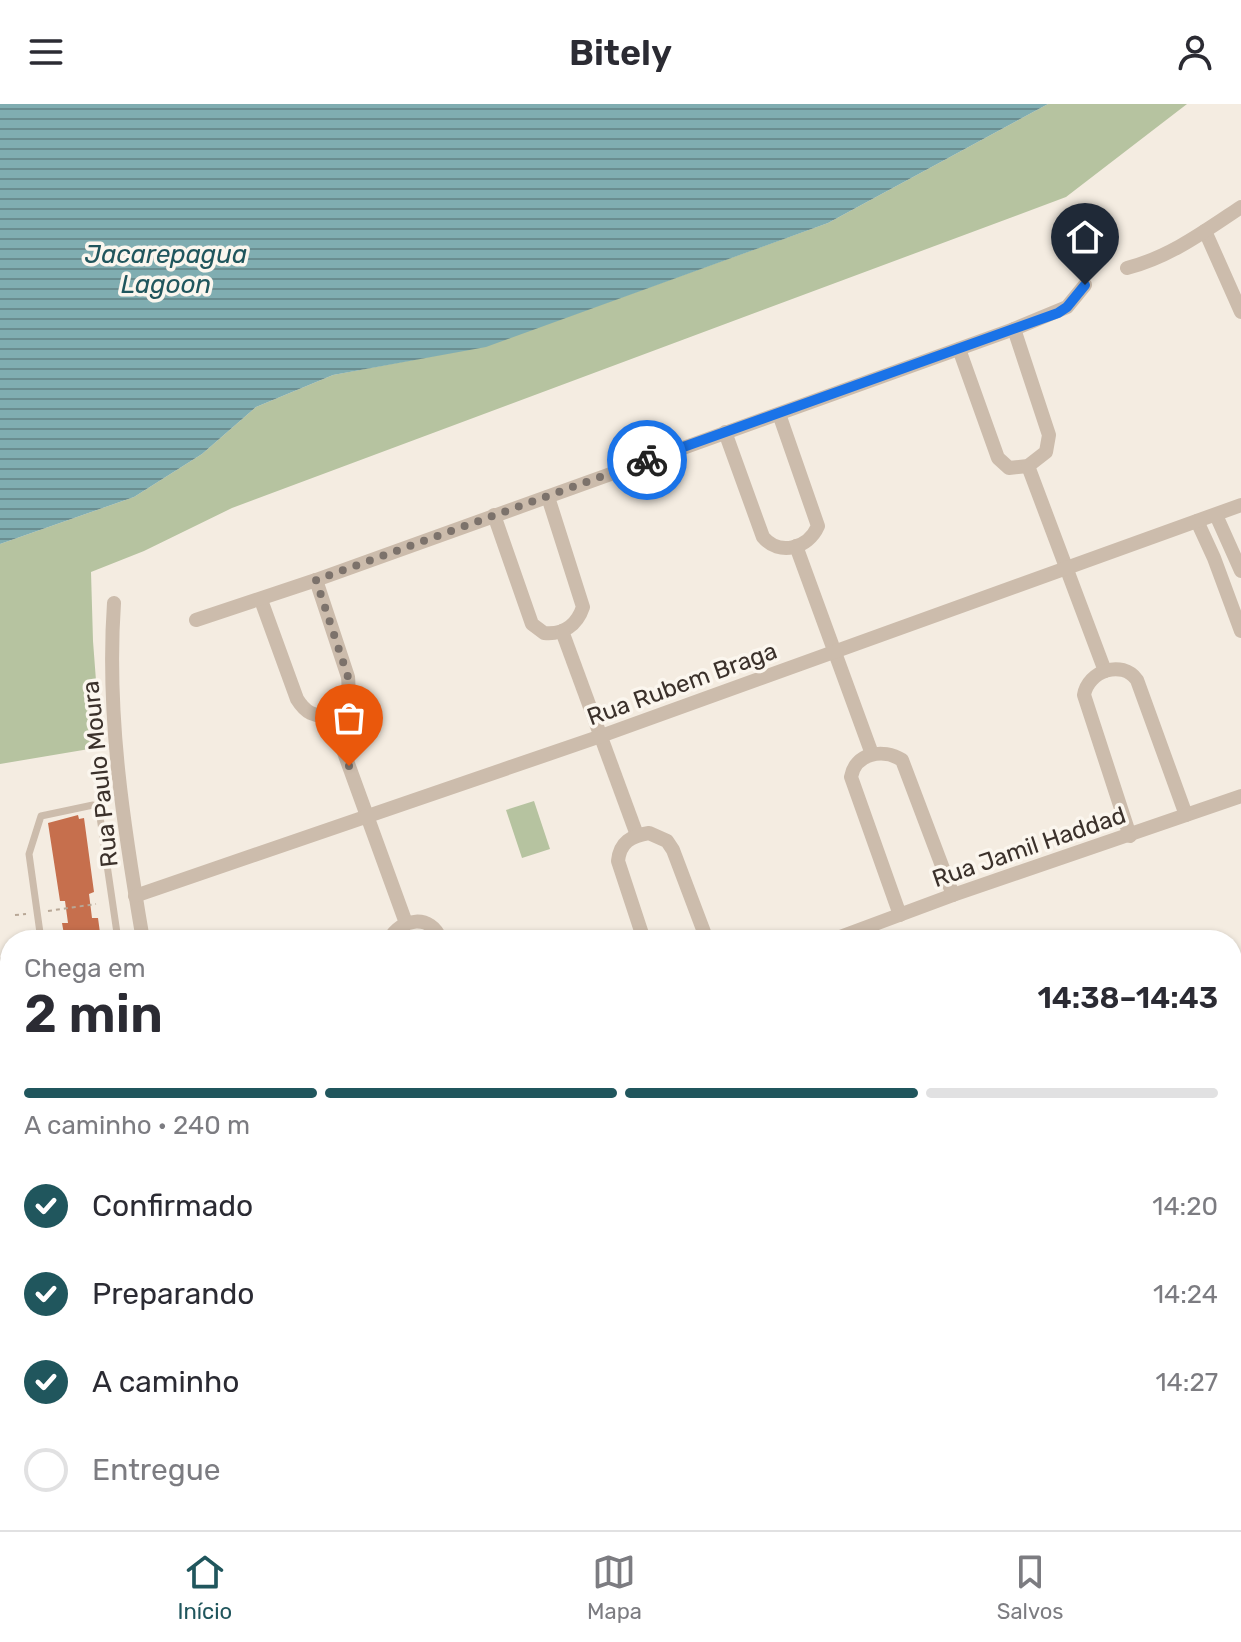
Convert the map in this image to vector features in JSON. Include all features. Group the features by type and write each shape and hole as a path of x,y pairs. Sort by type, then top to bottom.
{"street":[{"path":"1127,268 1154,259 1241,207"},
{"path":"1205,231 1241,312"},
{"path":"196,620 261,600 1014,329 1067,307 1085,285"},
{"path":"959,349 998,458 1009,468 1028,466 1046,452 1049,435 1014,329"},
{"path":"725,432 763,537 775,548 796,546 814,535 818,526 779,414"},
{"path":"1028,466 1105,671"},
{"path":"494,515 532,624 544,633 562,631 580,616 583,607 548,497"},
{"name":"Rua Rubem Braga","path":"135,896 601,736 1241,505"},
{"path":"1216,515 1241,571"},
{"path":"1197,521 1241,631"},
{"path":"796,546 872,754"},
{"path":"261,600 303,709 311,714 330,714 345,702 350,692 348,677 316,580"},
{"name":"Rua Paulo Moura","path":"114,603 112,717 141,930"},
{"path":"562,631 637,835"},
{"path":"1130,836 1084,695 1092,677 1105,671 1127,671 1137,680 1186,815"},
{"path":"330,714 406,923"},
{"path":"900,915 851,777 857,763 872,754 888,753 902,760 953,895"},
{"name":"Rua Jamil Haddad","path":"859,930 1241,796"},
{"path":"641,930 618,861 619,852 626,841 649,833 667,841 673,850 703,930"},
{"path":"395,930 406,923 426,922 436,930"}],"lane":[{"path":"40,930 29,854 41,816 93,805 99,810 117,930"}],"path":[{"path":"15,915 96,904"}],"green space":[{"path":"1048,104 1187,104 1066,197 232,508 144,551 91,572 101,747 0,764 0,544 134,497 202,454 256,407 333,375 486,346 828,223"},
{"path":"534,801 550,849 522,858 506,810"}],"water":[{"name":"Jacarepagua Lagoon","path":"0,104 1048,104 828,223 486,347 333,375 256,407 202,454 134,497 0,544"}],"building":[{"path":"78,815 79,819 84,818 94,892 89,894 92,918 98,918 100,930 63,930 62,923 68,923 65,901 60,901 48,823"}],"way so far":[{"path":"349,766 330,714 345,702 350,692 348,677 316,580 647,460"}],"route":[{"path":"647,460 1058,313 1076,299 1085,285"}]}
